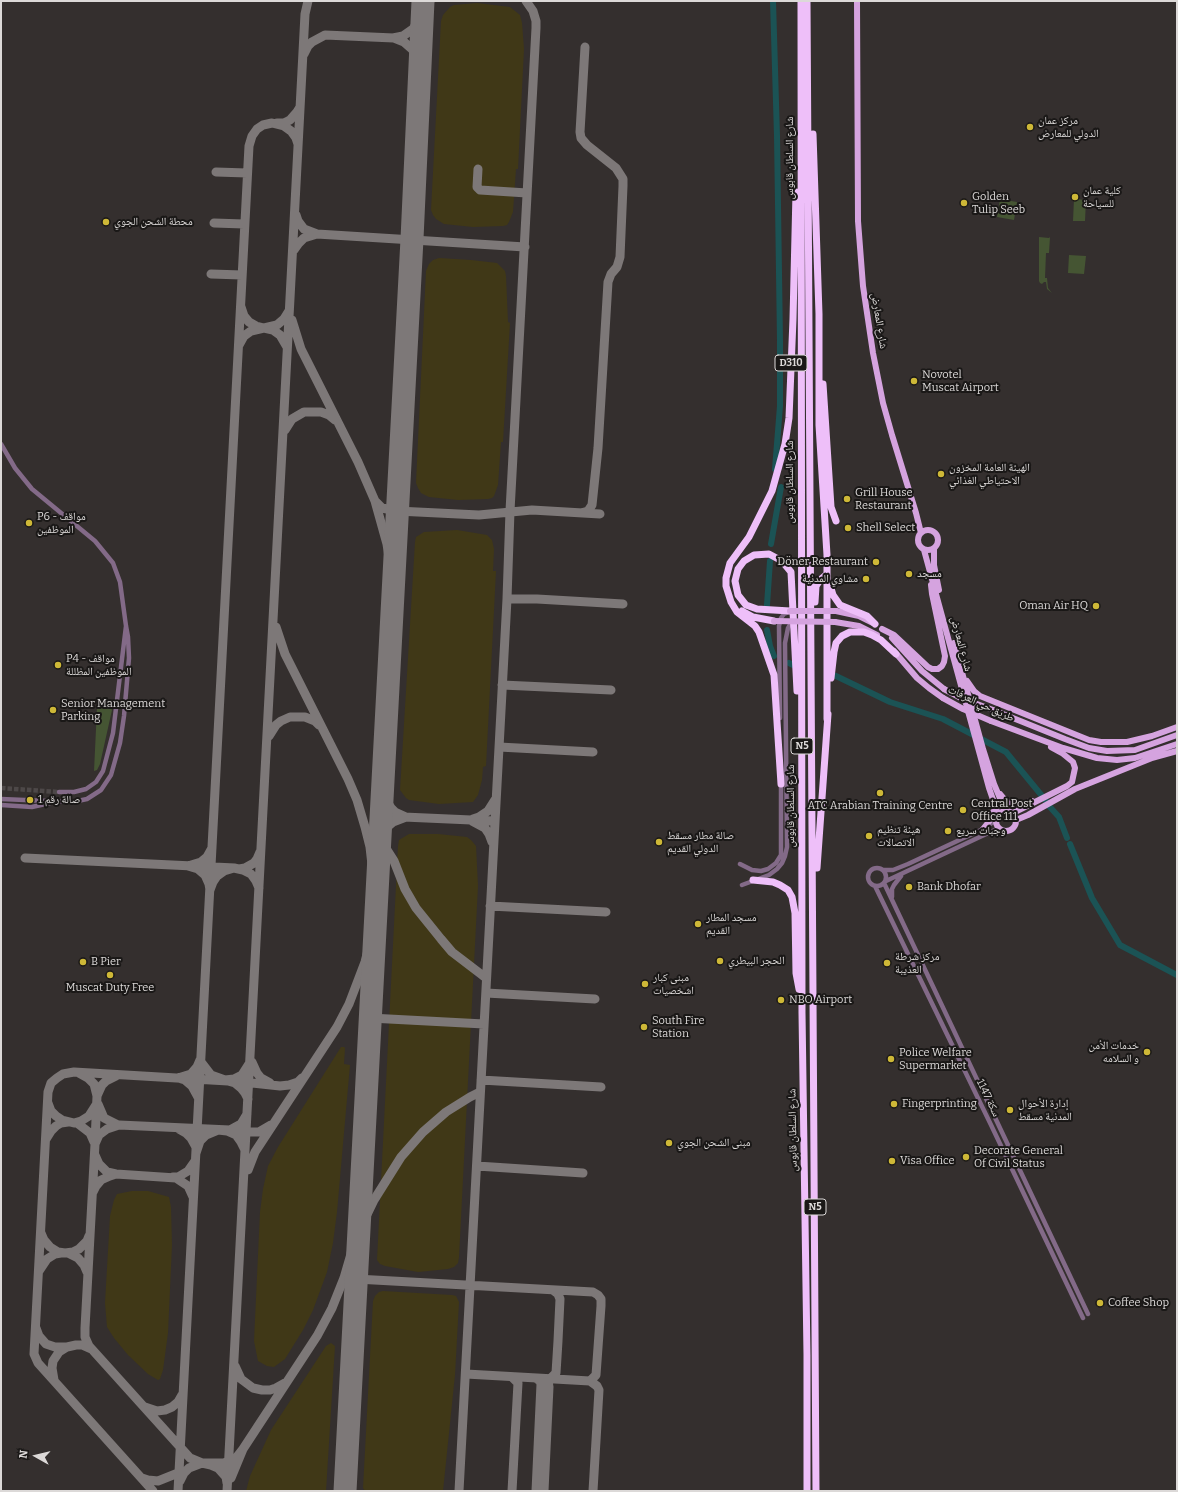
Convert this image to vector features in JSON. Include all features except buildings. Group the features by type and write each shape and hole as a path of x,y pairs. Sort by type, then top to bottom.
{"highway":[{"name":"شارع السلطان قابوس","path":"801,1 802,1013 807,1355 807,1491"},
{"name":"شارع السلطان قابوس","path":"808,1 816,1491"},
{"path":"808,1 819,314 831,507 836,521"},
{"name":"D310","path":"743,611 730,602 726,586 727,570 730,563 749,537 772,491 783,454 788,428 797,172 801,110"},
{"path":"819,314 819,425 821,474 831,590 840,605 867,616 875,624"},
{"path":"781,784 782,760 774,675 759,632 743,611 735,580 736,573 744,561 759,554 769,554 778,558 788,567 792,577 796,672 802,745"},
{"path":"827,555 827,719"},
{"path":"812,634 816,586 826,575"},
{"path":"743,611 757,609 790,611"},
{"path":"743,611 753,617 777,621"},
{"path":"812,924 827,719 836,643 842,636 850,632 864,632 881,640 896,654"},
{"path":"753,880 772,882 780,885 788,890 792,897 795,913 796,973 802,1013"}],"main road":[{"name":"شارع المعارض","path":"854,1 854,61 857,127"},
{"name":"شارع المعارض","path":"857,1 860,49 858,68 857,127 858,228 867,313 884,403 894,442 916,513 920,533"},
{"path":"854,36 860,49 854,61"},
{"name":"شارع المعارض","path":"916,513 928,530"},
{"path":"928,530 934,532 937,537 937,544 934,548 924,550 918,543 918,538 920,533 928,530"},
{"name":"شارع المعارض","path":"934,548 934,565 974,725"},
{"name":"شارع المعارض","path":"924,550 998,814"},
{"path":"882,629 894,635 928,667 938,669 942,666 945,656 932,594 931,574"},
{"name":"طريق حي العرفات","path":"790,611 827,611 859,616 882,629 922,671 944,689 961,698 1089,748 1107,751 1135,750 1177,735"},
{"name":"طريق حي العرفات","path":"777,621 835,622 852,624 870,630 883,639 917,678 944,698 963,709 1074,752 1109,760 1126,760 1177,744"},
{"path":"959,662 969,685 980,696 1071,734 1089,740 1118,743 1152,736"},
{"path":"1107,751 1134,744 1177,727"},
{"path":"1013,813 1068,786 1072,782 1075,768 1073,762 1036,738"},
{"name":"شارع المعارض","path":"981,749 1005,810"},
{"path":"1109,760 1124,763 1133,762 1177,751"},
{"path":"1016,820 1075,789 1152,758"},
{"path":"994,784 1005,800 1013,804 1026,803 1047,796"},
{"path":"983,829 993,815 992,796"},
{"path":"1005,810 1013,813 1016,820 1014,827 1004,831 999,828 995,821 998,814 1005,810"}],"street":[{"path":"1,444 15,468 32,489 95,541 116,567 120,582 128,637 129,666 120,743 113,769 105,786 96,794 82,801 73,802 1,799"},
{"path":"742,885 769,875 777,869 782,863 787,847 777,621 784,614 790,611"},
{"path":"782,760 785,643 788,628 792,621"},
{"path":"59,792 74,792 86,789 96,782 103,771 113,733 126,626"},
{"path":"740,864 752,870 761,871 768,869 776,863 781,855 781,784"},
{"path":"1,805 35,807 57,801"},
{"path":"995,821 983,829 893,870 874,868 868,874 869,881 875,886 881,885 999,828"},
{"path":"883,870 886,875 885,882"},
{"path":"893,903 892,889 896,880 904,873"},
{"name":"سكة 1147","path":"885,882 893,903 1088,1314"},
{"name":"سكة 1147","path":"875,886 989,1120 1083,1318"}],"green space":[{"path":"1000,199 1017,202 1014,220 997,217"},
{"path":"1074,199 1086,200 1085,221 1073,221"},
{"path":"1039,237 1050,237 1049,253 1046,253 1045,278 1047,278 1048,288 1052,293 1047,289 1046,282 1042,284 1039,281"},
{"path":"1069,255 1086,256 1084,274 1068,273"},
{"path":"97,708 111,708 112,710 100,764 97,770 94,771"}],"sand":[{"path":"477,3 510,7 520,15 522,23 524,49 518,169 516,169 513,212 507,225 503,226 473,227 444,224 436,219 431,210 441,21 443,15 450,7 454,5"},
{"path":"439,258 497,263 505,271 508,322 510,323 503,442 501,442 498,485 494,496 488,499 458,500 429,497 421,493 416,483 426,271 429,264 433,260"},
{"path":"457,530 487,535 492,540 494,549 493,571 496,571 486,766 483,767 482,780 478,795 473,802 439,804 409,800 400,790 415,542 416,537 424,532"},
{"path":"409,834 438,834 467,837 471,840 476,846 478,886 459,1257 458,1263 454,1267 418,1272 385,1266 380,1264 377,1260 398,846 399,840"},
{"path":"341,1047 345,1048 344,1064 350,1065 337,1212 327,1272 313,1310 303,1330 285,1359 274,1367 267,1366 258,1361 254,1341 260,1212 268,1166 278,1147"},
{"path":"132,1191 148,1191 169,1197 171,1207 172,1245 168,1333 163,1370 160,1379 158,1380 148,1374 128,1355 107,1327 105,1303 110,1216 117,1194"},
{"path":"379,1292 452,1295 456,1296 459,1302 455,1375 443,1491 365,1491 363,1488 373,1301"},
{"path":"331,1343 335,1346 326,1491 246,1491 250,1476 271,1430 326,1346"}],"waterway":[{"path":"773,1 777,136 780,341 780,406 775,469"},
{"path":"771,544 781,487"},
{"path":"767,605 770,561"},
{"path":"767,630 770,646 774,656"},
{"path":"789,663 793,665"},
{"path":"836,676 890,702 943,719 1006,752 1047,802"},
{"path":"1049,806 1059,817 1067,838"},
{"path":"1070,844 1092,898 1120,945 1177,975"}],"taxiway":[{"path":"227,1491 305,14 308,1"},
{"path":"417,1 422,14"},
{"path":"393,38 403,36 413,29 430,1"},
{"path":"459,1491 536,28 536,21 533,11 526,1"},
{"path":"304,54 312,42 325,35 394,38 404,42 412,49 418,59 419,70"},
{"path":"581,513 588,511 592,505 598,448 608,282 611,274 617,267 620,257 623,186 623,179 616,168 587,145 581,138 580,132 585,47"},
{"path":"277,123 284,123 290,120 300,107"},
{"path":"178,1491 249,146 252,136 257,129 263,125 272,123 284,126 291,131 298,144"},
{"path":"478,169 477,187 480,190 527,193"},
{"path":"216,172 247,173"},
{"path":"294,250 304,238 317,234 304,229 298,221 296,215"},
{"path":"214,223 244,224"},
{"path":"317,234 525,247"},
{"path":"211,274 242,275"},
{"path":"241,307 244,316 249,322 264,328 277,325 284,319 289,311"},
{"path":"292,320 301,349 358,462 375,501 387,544 393,598"},
{"path":"239,345 244,336 251,331 264,328 273,330 280,335 287,347"},
{"path":"285,430 292,419 304,412 321,412 329,415 335,420"},
{"path":"375,501 382,508 397,511 479,515 532,510 600,514"},
{"path":"507,599 537,599 623,604"},
{"path":"276,627 285,654 348,779 357,800 370,847 376,901"},
{"path":"502,685 611,690"},
{"path":"269,736 276,725 290,717 305,717 315,721 319,725"},
{"path":"499,747 593,752"},
{"path":"382,788 386,800 391,808 395,812 406,817 393,822 386,828 380,839 394,861 405,889 416,908 452,952 486,978"},
{"path":"473,819 488,811 495,800"},
{"path":"381,816 494,821"},
{"path":"472,821 485,828 492,842"},
{"path":"212,848 207,857 201,862 188,866 198,869 205,875 210,890 217,876 224,871 234,868 251,874 259,888"},
{"path":"239,869 245,868 254,863 260,852"},
{"path":"25,858 235,868"},
{"path":"490,906 606,912"},
{"path":"248,1170 255,1152 337,1027 349,1004 365,962 376,910"},
{"path":"486,993 595,999"},
{"path":"370,1018 484,1024"},
{"path":"198,1097 192,1086 185,1080 178,1078 191,1074 197,1067 200,1060"},
{"path":"201,1062 211,1075 225,1080 234,1079 242,1075 249,1064"},
{"path":"252,1062 261,1078 270,1083"},
{"path":"153,1491 38,1363 34,1354 48,1092 51,1083 57,1078 63,1074 74,1072 228,1081 235,1083 241,1088 248,1099"},
{"path":"79,1073 88,1078 94,1084 97,1096"},
{"path":"95,1142 97,1096 102,1085 106,1081 116,1076"},
{"path":"243,1082 280,1086 298,1082 302,1078"},
{"path":"481,1080 601,1087"},
{"path":"359,1231 374,1200 401,1157 423,1132 446,1112 480,1092"},
{"path":"48,1103 51,1111 56,1116 62,1120 74,1123 89,1116 96,1105"},
{"path":"98,1104 104,1118 118,1125"},
{"path":"243,1449 236,1458 224,1463 202,1463 190,1458 89,1346 85,1337 85,1328 95,1144 99,1135 107,1129 119,1125 230,1130 241,1124 247,1114"},
{"path":"46,1139 56,1126 61,1123 68,1122"},
{"path":"77,1123 90,1133 94,1142"},
{"path":"242,1132 259,1132 271,1125"},
{"path":"179,1129 191,1138 196,1147 196,1153 200,1141 206,1135 218,1130 227,1131 236,1135 245,1150"},
{"path":"95,1155 99,1164 107,1172 116,1174 176,1178 188,1186 193,1197"},
{"path":"173,1177 178,1177 188,1171 195,1161"},
{"path":"477,1166 583,1173"},
{"path":"93,1192 101,1180 116,1174"},
{"path":"231,1478 243,1449 317,1336 332,1308 344,1278 351,1254 361,1196"},
{"path":"41,1233 44,1240 50,1247 58,1252 65,1253 73,1252 79,1249 87,1241 89,1236"},
{"path":"39,1271 47,1259 55,1254 68,1253 78,1258 84,1265 87,1272"},
{"path":"356,1279 593,1292 601,1299 601,1306 596,1375 590,1381"},
{"path":"544,1491 549,1387 548,1381 545,1379 550,1379 556,1373 558,1341 560,1299 558,1294 554,1291"},
{"path":"36,1328 39,1336 46,1344 55,1347 67,1347"},
{"path":"54,1380 52,1368 53,1361 59,1352 67,1347 76,1345 82,1345 91,1349"},
{"path":"235,1366 241,1379 253,1388 270,1390 285,1383"},
{"path":"466,1374 590,1381 597,1386 599,1390 593,1491"},
{"path":"512,1377 518,1383 512,1491"},
{"path":"536,1491 541,1384 537,1379"},
{"path":"145,1407 157,1411 165,1410 178,1402 182,1395"},
{"path":"180,1481 184,1473 189,1468 202,1463 218,1468 226,1477 227,1483"},
{"path":"142,1478 158,1481 183,1471"},
{"path":"345,1485 347,1491"}],"runway":[{"path":"345,1491 412,239 423,1"}],"tunnel":[{"path":"1,788 59,792"}],"place":[{"name":"مركز عمان الدولي للمعارض","path":"1030,127"},
{"name":"كلية عمان للسياحة","path":"1075,197"},
{"name":"Golden Tulip Seeb","path":"964,203"},
{"name":"محطة الشحن الجوي","path":"106,222"},
{"name":"Novotel Muscat Airport","path":"914,381"},
{"name":"الهيئة العامة المخزون الاحتياطي الغذائي","path":"941,474"},
{"name":"Grill House Restaurant","path":"847,499"},
{"name":"P6 - مواقف الموظفين","path":"29,523"},
{"name":"Shell Select","path":"848,528"},
{"name":"Döner Restaurant","path":"876,562"},
{"name":"مسجد","path":"909,574"},
{"name":"مشاوي المدنية","path":"866,579"},
{"name":"Oman Air HQ","path":"1096,606"},
{"name":"P4 - مواقف الموظفين المظللة","path":"58,665"},
{"name":"Senior Management Parking","path":"53,710"},
{"name":"ATC Arabian Training Centre","path":"880,793"},
{"name":"صالة رقم 1","path":"30,800"},
{"name":"Central Post Office 111","path":"963,810"},
{"name":"وجبات سريع","path":"948,831"},
{"name":"هيئة تنظيم الاتصالات","path":"869,836"},
{"name":"صالة مطار مسقط الدولي القديم","path":"659,842"},
{"name":"Bank Dhofar","path":"909,887"},
{"name":"مسجد المطار القديم","path":"698,924"},
{"name":"الحجر البيطري","path":"720,961"},
{"name":"B Pier","path":"83,962"},
{"name":"مركز شرطة العذيبة","path":"887,963"},
{"name":"Muscat Duty Free","path":"110,975"},
{"name":"مبنى كبار اشخصيات","path":"645,984"},
{"name":"NBO Airport","path":"781,1000"},
{"name":"South Fire Station","path":"644,1027"},
{"name":"خدمات الأمن و السلامه","path":"1147,1052"},
{"name":"Police Welfare Supermarket","path":"891,1059"},
{"name":"Fingerprinting","path":"894,1104"},
{"name":"إدارة الأحوال المدنية مسقط","path":"1010,1110"},
{"name":"مبنى الشحن الجوي","path":"669,1143"},
{"name":"Decorate General Of Civil Status","path":"966,1157"},
{"name":"Visa Office","path":"892,1161"},
{"name":"Coffee Shop","path":"1100,1303"}]}
